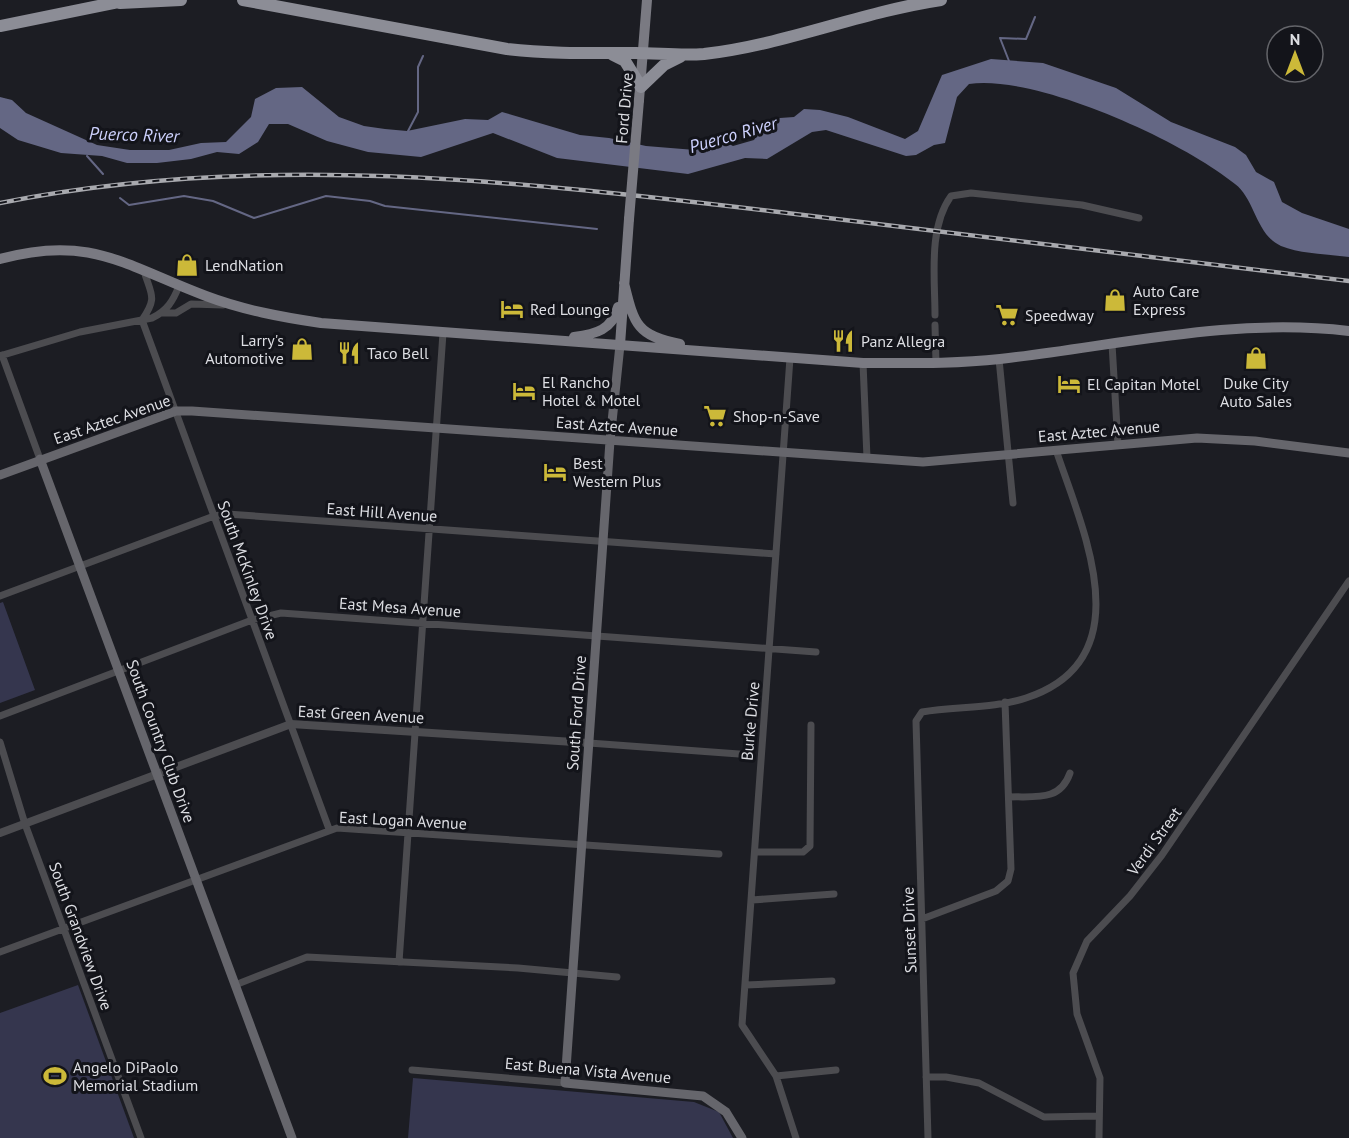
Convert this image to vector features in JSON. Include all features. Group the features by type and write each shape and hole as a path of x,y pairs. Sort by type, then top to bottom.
{"highway":[{"path":"0,26 128,0"},
{"path":"101,4 181,0"},
{"path":"243,0 543,54 705,54"},
{"path":"596,53 616,56 625,61 641,87 672,60 753,45 906,5 941,0"}],"main road":[{"name":"Ford Drive","path":"624,283 647,0"},
{"path":"0,258 37,251 80,250 107,255 144,268 179,286 232,305 266,314 321,323 863,363 936,363 999,359 1251,327 1349,331"},
{"path":"534,339 571,338 601,332 616,317 624,283"},
{"path":"620,345 624,283"},
{"path":"624,283 633,318 644,332 672,343 746,355"},
{"name":"South Ford Drive","path":"565,1083 610,441 620,345"},
{"name":"East Aztec Avenue","path":"0,475 176,411 922,462 1216,438 1349,453"},
{"name":"South Country Club Drive","path":"40,459 292,1138"},
{"name":"East Buena Vista Avenue","path":"565,1083 703,1096 726,1112 742,1138"}],"street":[{"path":"935,315 938,231 942,212 951,196 971,192 1082,205 1139,218"},
{"path":"142,320 151,308 154,296 144,268"},
{"path":"162,313 174,298 179,286"},
{"path":"1,355 80,332 142,320 162,313 176,313 191,304 232,305"},
{"name":"South McKinley Drive","path":"142,320 329,829"},
{"path":"935,325 936,363"},
{"path":"399,962 443,333"},
{"path":"1112,344 1118,445"},
{"name":"South Country Club Drive","path":"1,355 40,459"},
{"name":"Burke Drive","path":"790,358 742,1025 776,1076 796,1138"},
{"path":"999,359 1013,503"},
{"path":"863,363 867,458"},
{"path":"922,919 996,891 1008,881 1011,868 1005,702 1038,693 1065,676 1085,653 1096,624 1095,587 1086,540 1056,450"},
{"name":"East Hill Avenue","path":"0,596 214,516 227,514 776,554"},
{"name":"Verdi Street","path":"1099,1138 1100,1078 1077,1014 1073,989 1078,957 1087,941 1130,896 1162,855 1349,581"},
{"name":"East Mesa Avenue","path":"0,716 252,620 296,612 596,637 816,652"},
{"name":"Sunset Drive","path":"928,1138 916,721 922,712 1005,702"},
{"name":"East Green Avenue","path":"0,833 291,724 739,754"},
{"path":"756,852 802,852 810,846 811,725"},
{"name":"South Grandview Drive","path":"0,742 25,824 141,1138"},
{"path":"1009,797 1047,796 1066,785 1070,773"},
{"name":"East Logan Avenue","path":"0,952 329,829 718,854"},
{"path":"752,900 834,894"},
{"path":"235,985 307,957 518,968 617,977"},
{"path":"746,985 832,981"},
{"name":"East Buena Vista Avenue","path":"412,1070 565,1083"},
{"path":"776,1076 836,1070"},
{"path":"926,1077 946,1077 979,1083 1044,1117 1099,1116"}],"shaded area":[{"path":"991,59 1043,63 1116,88 1171,122 1235,147 1246,155 1256,172 1274,182 1282,202 1302,213 1349,229 1349,257 1305,252 1281,246 1266,234 1247,198 1235,184 1181,149 1146,131 1069,100 1032,89 998,84 969,84 957,97 945,143 934,145 916,155 906,156 826,130 812,132 767,159 745,158 688,174 557,158 493,133 421,157 368,152 327,141 288,124 269,124 258,142 239,154 217,152 191,159 157,163 127,163 102,156 61,153 18,140 0,128 0,97 12,100 26,113 97,145 130,150 169,150 201,143 226,142 251,117 255,99 276,88 302,87 339,117 364,126 407,131 465,119 488,120 502,112 580,135 609,138 646,146 695,150 727,143 733,146 754,140 762,128 780,118 794,117 804,109 820,110 848,117 905,139 918,131 942,75"},
{"path":"3,602 35,690 0,703 0,603"},
{"name":"Angelo DiPaolo Memorial Stadium","path":"78,985 134,1138 0,1138 0,1013"},
{"path":"413,1078 694,1102 719,1112 733,1138 408,1138"}],"waterway":[{"path":"1009,61 1000,38 1026,39 1035,17"},
{"path":"407,133 418,112 418,67 423,56"},
{"path":"87,156 103,174"},
{"path":"120,198 129,205 184,196 213,201 254,218 326,196 370,201 385,206 597,229"}],"railway":[{"path":"0,203 98,187 197,178 295,175 394,176 492,182 689,201 1349,281"}],"place":[{"name":"LendNation","path":"187,265"},
{"name":"Auto Care Express","path":"1115,300"},
{"name":"Red Lounge","path":"512,309"},
{"name":"Speedway","path":"1007,315"},
{"name":"Panz Allegra","path":"843,341"},
{"name":"Larry's Automotive","path":"302,349"},
{"name":"Taco Bell","path":"349,353"},
{"name":"Duke City Auto Sales","path":"1256,358"},
{"name":"El Capitan Motel","path":"1069,384"},
{"name":"El Rancho Hotel & Motel","path":"524,391"},
{"name":"Shop-n-Save","path":"715,416"},
{"name":"Best Western Plus","path":"555,472"},
{"name":"Angelo DiPaolo Memorial Stadium","path":"55,1076"}],"water label":[{"name":"Puerco River","path":"134,135"},
{"name":"Puerco River","path":"733,135"}]}
